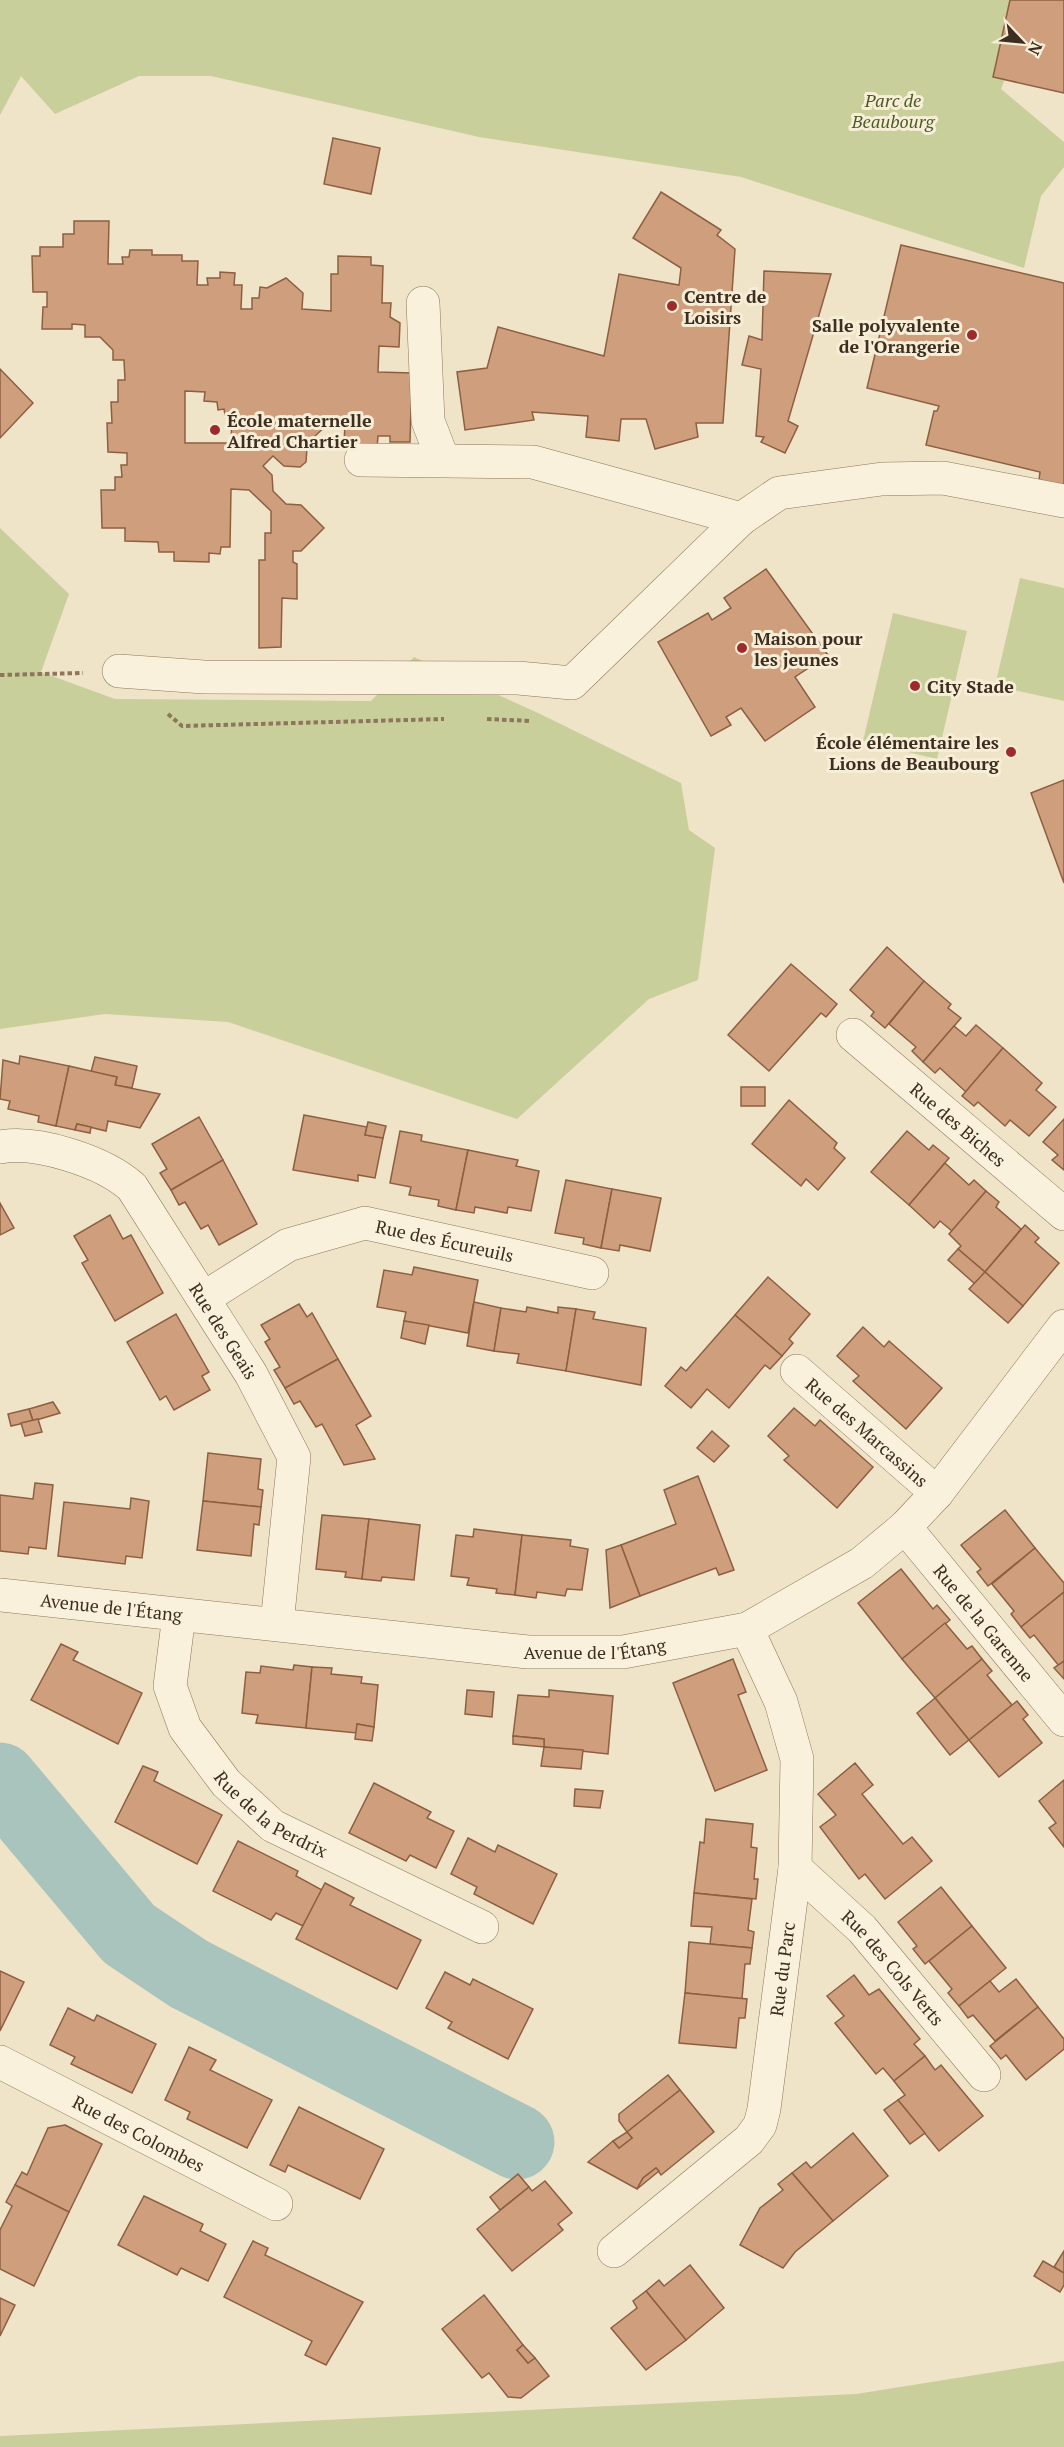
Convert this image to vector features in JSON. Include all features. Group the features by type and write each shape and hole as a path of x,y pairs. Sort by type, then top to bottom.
{"street":[{"path":"423,303 428,421 443,460"},
{"path":"361,460 533,462 741,519"},
{"path":"119,671 204,677 518,678 572,682 741,519 779,493 882,479 943,478 1064,501"},
{"name":"Rue des Biches","path":"853,1035 1064,1214"},
{"name":"Rue des Geais","path":"0,1147 27,1146 75,1157 119,1175 132,1187 251,1374 294,1457 277,1624"},
{"name":"Rue des Écureuils","path":"204,1298 288,1245 365,1223 592,1273"},
{"name":"Avenue de l'Étang","path":"0,1595 528,1652 586,1654 623,1652 672,1645 747,1629 862,1563 905,1527 937,1493 1064,1326"},
{"name":"Rue des Marcassins","path":"797,1371 937,1493"},
{"name":"Rue de la Garenne","path":"905,1527 1064,1720"},
{"name":"Rue de la Perdrix","path":"179,1615 170,1686 185,1728 226,1783 273,1826 482,1927"},
{"name":"Rue du Parc","path":"614,2251 749,2140 760,2125 764,2109 795,1868 797,1759 781,1701 747,1629"},
{"name":"Rue des Cols Verts","path":"795,1868 862,1929 984,2075"},
{"name":"Rue des Colombes","path":"0,2062 276,2204"}],"path":[{"path":"0,675 119,671"}],"green space":[{"name":"Parc de Beaubourg","path":"0,0 1031,0 1034,5 1001,89 1064,142 1064,167 1041,196 1024,268 741,177 479,137 211,76 139,76 55,114 21,76 0,115"},
{"path":"0,528 69,594 41,672 115,699 371,701 414,657 536,712 681,783 689,830 715,848 698,980 649,999 517,1119 228,1022 105,1014 0,1029"},
{"path":"1020,578 1064,588 1064,701 995,686"},
{"name":"City Stade","path":"893,613 967,631 937,759 863,741"},
{"path":"1064,2361 1064,2447 0,2447 0,2436 856,2394"}],"building":[{"path":"1010,0 1064,0 1064,93 993,77"},
{"path":"333,138 380,148 371,194 324,184"},
{"name":"Centre de Loisirs","path":"661,192 721,230 717,235 735,249 723,423 696,423 698,437 655,449 646,419 621,419 619,441 586,437 588,416 532,412 534,420 465,430 457,372 487,368 498,327 604,356 619,274 679,285 681,268 633,238"},
{"name":"École maternelle Alfred Chartier","path":"74,221 109,221 108,264 123,264 122,257 129,257 130,250 152,250 152,255 182,255 182,261 198,261 197,285 208,285 207,278 220,278 220,272 235,273 234,285 242,285 241,309 252,309 252,298 259,298 260,287 267,288 286,278 303,293 302,309 331,311 331,274 338,274 338,256 371,257 371,265 383,266 382,303 391,303 390,317 400,323 399,347 379,346 378,372 412,373 410,442 390,442 390,436 378,436 377,448 344,447 345,422 331,421 314,437 314,449 307,448 306,462 300,467 284,466 273,456 263,466 272,475 273,491 286,504 301,505 324,528 301,551 293,551 293,562 297,564 297,599 282,598 281,647 259,648 259,560 265,560 265,533 271,533 271,511 249,490 231,489 230,547 221,547 220,554 209,553 209,562 174,561 174,552 159,552 158,542 125,541 125,528 102,528 101,490 115,490 115,477 122,477 121,465 127,465 127,453 108,452 107,423 112,423 111,402 118,402 118,380 125,380 124,360 113,360 113,350 100,337 85,337 85,325 72,324 72,329 42,329 43,307 47,307 47,292 33,292 32,256 40,256 40,247 63,247 63,234 74,234","holes":["185,391 205,392 204,401 217,402 218,410 224,409 225,415 232,416 231,443 185,443"]},
{"name":"Salle polyvalente de l'Orangerie","path":"901,245 1064,283 1064,486 1039,480 1040,472 926,445 934,411 937,411 939,406 867,388"},
{"path":"764,271 831,274 788,421 798,426 785,453 761,442 764,437 756,436 761,369 742,365 749,336 762,340"},
{"path":"0,369 33,403 0,438"},
{"name":"Maison pour les jeunes","path":"766,569 828,655 795,677 815,707 765,741 741,708 726,717 731,725 711,736 658,642 708,613 712,620 731,608 724,598"},
{"path":"1064,780 1064,883 1031,793"},
{"path":"887,947 924,981 885,1028 871,1016 874,1012 850,990"},
{"path":"791,964 837,1004 826,1017 821,1013 769,1071 728,1035"},
{"path":"924,981 951,1004 948,1008 961,1018 923,1062 912,1051 916,1047 889,1024"},
{"path":"976,1025 1003,1048 966,1092 940,1068 935,1073 923,1062 954,1026 966,1036"},
{"path":"1003,1048 1042,1083 1036,1090 1056,1107 1029,1136 1010,1120 1005,1126 978,1102 974,1106 962,1096"},
{"path":"20,1056 69,1066 56,1126 38,1122 39,1116 8,1109 10,1101 0,1099 3,1060 19,1064"},
{"path":"95,1057 137,1066 132,1088 115,1085 117,1077 91,1072"},
{"path":"69,1066 117,1077 115,1085 160,1094 140,1128 108,1121 106,1131 77,1124 75,1130 56,1126"},
{"path":"741,1087 765,1087 765,1106 741,1106"},
{"path":"789,1100 837,1143 834,1148 845,1158 818,1190 806,1179 801,1186 752,1144"},
{"path":"304,1115 367,1127 365,1135 383,1138 375,1178 358,1175 358,1181 293,1170"},
{"path":"199,1117 223,1160 171,1190 160,1173 167,1169 152,1144"},
{"path":"1064,1119 1064,1170 1052,1160 1058,1155 1043,1142"},
{"path":"368,1122 386,1126 383,1138 365,1135"},
{"path":"77,1124 91,1127 90,1133 75,1130"},
{"path":"400,1131 422,1135 421,1141 468,1150 456,1210 438,1206 439,1200 409,1195 411,1187 390,1183"},
{"path":"907,1131 929,1150 933,1145 949,1158 909,1205 871,1172"},
{"path":"468,1150 518,1160 516,1166 539,1171 531,1211 508,1207 507,1213 475,1207 474,1213 456,1210"},
{"path":"223,1160 257,1224 219,1245 208,1225 201,1229 185,1202 179,1205 171,1190"},
{"path":"945,1163 969,1185 974,1180 986,1191 952,1231 940,1221 934,1228 909,1205"},
{"path":"566,1180 612,1189 601,1248 583,1244 584,1238 555,1233"},
{"path":"612,1189 661,1198 650,1251 620,1245 619,1251 601,1248"},
{"path":"986,1191 999,1202 996,1207 1021,1229 985,1272 958,1249 961,1246 949,1234"},
{"path":"0,1203 14,1228 0,1235"},
{"path":"110,1215 123,1239 131,1235 163,1293 115,1321 82,1263 88,1260 74,1236"},
{"path":"1025,1225 1039,1238 1035,1242 1059,1263 1023,1306 985,1272"},
{"path":"958,1249 985,1272 975,1284 948,1260"},
{"path":"414,1267 478,1280 468,1333 404,1321 406,1312 377,1307 384,1270 412,1275"},
{"path":"985,1272 1023,1306 1008,1323 969,1289"},
{"path":"768,1277 810,1314 789,1339 793,1343 782,1356 735,1315"},
{"path":"474,1302 501,1308 494,1351 467,1346"},
{"path":"299,1304 307,1317 312,1313 338,1359 285,1388 274,1370 280,1367 265,1342 270,1339 261,1325"},
{"path":"527,1307 558,1313 558,1307 576,1309 566,1371 517,1363 519,1354 494,1351 501,1308 526,1312"},
{"path":"576,1309 595,1312 593,1319 646,1328 641,1385 566,1371"},
{"path":"176,1314 209,1372 202,1376 210,1390 174,1410 166,1396 160,1400 127,1342"},
{"path":"735,1315 782,1356 770,1369 765,1365 729,1408 707,1389 691,1408 665,1386 681,1367 686,1371"},
{"path":"404,1321 429,1325 425,1344 401,1338"},
{"path":"863,1327 884,1347 889,1341 942,1388 906,1429 853,1381 859,1376 837,1356"},
{"path":"338,1359 371,1416 356,1425 375,1459 344,1465 322,1424 316,1427 300,1401 294,1404 285,1388"},
{"path":"53,1402 60,1413 33,1421 29,1409"},
{"path":"794,1408 815,1426 820,1420 873,1467 837,1508 784,1460 789,1456 768,1436"},
{"path":"29,1409 33,1421 11,1426 8,1414"},
{"path":"38,1419 42,1432 25,1436 21,1423"},
{"path":"712,1431 729,1446 714,1462 697,1448"},
{"path":"208,1453 261,1459 258,1489 263,1490 261,1507 203,1501"},
{"path":"698,1476 734,1570 719,1575 716,1568 640,1596 621,1545 676,1524 664,1490"},
{"path":"35,1483 53,1485 46,1549 29,1547 28,1554 0,1551 0,1495 33,1499"},
{"path":"131,1498 149,1501 142,1558 126,1556 125,1564 58,1556 64,1502 130,1509"},
{"path":"203,1501 261,1507 259,1525 254,1524 251,1556 197,1550"},
{"path":"1005,1510 1035,1548 988,1586 977,1572 981,1569 961,1545"},
{"path":"322,1515 369,1519 362,1579 345,1577 346,1572 316,1569"},
{"path":"369,1519 420,1525 414,1580 382,1577 381,1581 362,1579"},
{"path":"474,1529 522,1535 515,1595 496,1593 497,1589 467,1585 469,1578 451,1576 456,1535 473,1537"},
{"path":"522,1535 571,1540 570,1546 588,1549 582,1590 567,1589 565,1596 537,1592 536,1598 515,1595"},
{"path":"621,1545 640,1596 610,1608 606,1550"},
{"path":"1035,1548 1064,1583 1064,1592 1021,1627 1011,1614 1014,1611 992,1584"},
{"path":"901,1569 933,1609 937,1605 950,1620 902,1659 858,1603"},
{"path":"1064,1592 1064,1661 1059,1666 1034,1635 1030,1638 1021,1627"},
{"path":"945,1623 967,1649 972,1646 982,1659 935,1698 902,1659"},
{"path":"61,1644 78,1652 73,1660 142,1693 118,1744 31,1700"},
{"path":"733,1659 746,1692 738,1695 767,1770 715,1791 673,1683"},
{"path":"982,1659 992,1671 987,1675 1012,1705 969,1740 935,1698"},
{"path":"1064,1661 1064,1679 1054,1668"},
{"path":"294,1665 312,1667 306,1728 256,1723 258,1715 242,1713 246,1672 260,1673 261,1666 293,1670"},
{"path":"312,1667 332,1668 331,1674 362,1677 361,1683 378,1685 374,1727 357,1724 357,1733 306,1728"},
{"path":"467,1690 494,1692 492,1717 465,1714"},
{"path":"549,1690 613,1696 608,1754 544,1747 544,1739 513,1736 518,1695 549,1697"},
{"path":"935,1698 969,1740 950,1755 917,1713"},
{"path":"1017,1701 1028,1715 1023,1719 1042,1743 999,1777 969,1740"},
{"path":"357,1724 374,1727 372,1741 355,1739"},
{"path":"513,1736 544,1739 544,1747 513,1744"},
{"path":"544,1747 583,1750 581,1769 541,1766"},
{"path":"855,1763 873,1785 862,1794 903,1844 912,1837 932,1861 885,1899 865,1874 859,1879 820,1827 836,1815 818,1794"},
{"path":"143,1766 158,1772 154,1781 222,1815 197,1864 115,1822"},
{"path":"1064,1780 1064,1847 1049,1828 1056,1823 1039,1801"},
{"path":"374,1783 431,1812 427,1818 454,1831 436,1868 410,1855 406,1861 349,1833"},
{"path":"575,1789 603,1791 600,1808 574,1806"},
{"path":"706,1819 753,1824 751,1847 757,1848 754,1879 758,1879 756,1899 694,1893 700,1842 704,1843"},
{"path":"468,1838 495,1852 498,1845 557,1874 533,1924 474,1894 477,1887 451,1874"},
{"path":"238,1841 298,1871 296,1876 322,1890 303,1926 276,1913 271,1920 213,1891"},
{"path":"325,1883 354,1898 350,1905 421,1940 397,1989 296,1939"},
{"path":"941,1887 972,1926 925,1964 913,1949 917,1946 898,1922"},
{"path":"694,1893 752,1899 748,1930 754,1932 752,1948 710,1944 712,1927 691,1926"},
{"path":"972,1926 1006,1968 959,2006 948,1993 952,1989 929,1961"},
{"path":"689,1942 752,1948 750,1964 745,1964 742,1999 685,1993"},
{"path":"0,1971 24,1982 0,2031"},
{"path":"445,1972 470,1985 473,1979 533,2009 508,2059 448,2028 452,2022 426,2008"},
{"path":"854,1975 869,1995 879,1989 920,2039 914,2044 925,2056 894,2081 883,2068 876,2074 835,2023 844,2016 827,1996"},
{"path":"1016,1979 1038,2007 995,2041 973,2015 968,2018 959,2006 990,1981 999,1992"},
{"path":"685,1993 747,1999 745,2018 739,2018 736,2048 679,2043"},
{"path":"1038,2007 1064,2039 1064,2049 1026,2080 1006,2055 1001,2059 990,2046"},
{"path":"68,2008 94,2021 97,2015 156,2044 132,2093 71,2064 75,2057 50,2045"},
{"path":"189,2047 216,2060 210,2070 272,2100 247,2148 187,2119 190,2112 165,2100"},
{"path":"925,2056 935,2070 941,2065 983,2116 939,2151 898,2100 905,2095 894,2081"},
{"path":"668,2075 680,2090 627,2132 619,2121 619,2114"},
{"path":"680,2090 714,2132 661,2175 656,2168 643,2178 637,2189 588,2162 613,2141 619,2148 632,2138 627,2132"},
{"path":"898,2100 925,2133 910,2144 884,2110"},
{"path":"299,2107 384,2149 360,2199 288,2165 285,2172 270,2165"},
{"path":"65,2125 102,2144 69,2212 15,2185 22,2172 27,2175 48,2128"},
{"path":"627,2132 632,2138 619,2148 613,2141"},
{"path":"853,2133 888,2176 833,2221 792,2173 806,2162 811,2168"},
{"path":"656,2168 659,2171 637,2189 643,2178"},
{"path":"792,2173 833,2221 795,2252 783,2268 740,2245 760,2208 783,2190 778,2184"},
{"path":"518,2174 529,2187 500,2210 490,2197"},
{"path":"545,2181 572,2213 558,2224 563,2230 512,2271 477,2229 529,2187 532,2191"},
{"path":"15,2185 69,2212 34,2286 0,2269 0,2230 12,2206 6,2202"},
{"path":"144,2196 203,2224 200,2231 226,2244 208,2281 181,2268 177,2275 118,2245"},
{"path":"253,2241 268,2248 265,2255 363,2302 326,2365 305,2355 312,2341 224,2297"},
{"path":"1064,2251 1064,2273 1054,2267"},
{"path":"1043,2261 1064,2273 1064,2285 1060,2292 1034,2276"},
{"path":"690,2265 724,2308 686,2340 646,2291 659,2280 664,2286"},
{"path":"646,2291 686,2340 646,2370 611,2328 637,2308 633,2301"},
{"path":"484,2295 523,2345 517,2350 528,2363 535,2358 549,2376 521,2398 508,2397 489,2373 482,2378 442,2329"},
{"path":"0,2298 15,2305 0,2336"},
{"path":"523,2345 535,2358 528,2363 517,2350"}],"waterway":[{"path":"0,1780 129,1934 189,1974 517,2142"}],"place":[{"name":"Centre de Loisirs","path":"672,306"},
{"name":"Salle polyvalente de l'Orangerie","path":"972,335"},
{"name":"École maternelle Alfred Chartier","path":"215,430"},
{"name":"Maison pour les jeunes","path":"742,648"},
{"name":"City Stade","path":"915,686"},
{"name":"École élémentaire les Lions de Beaubourg","path":"1011,752"}]}
